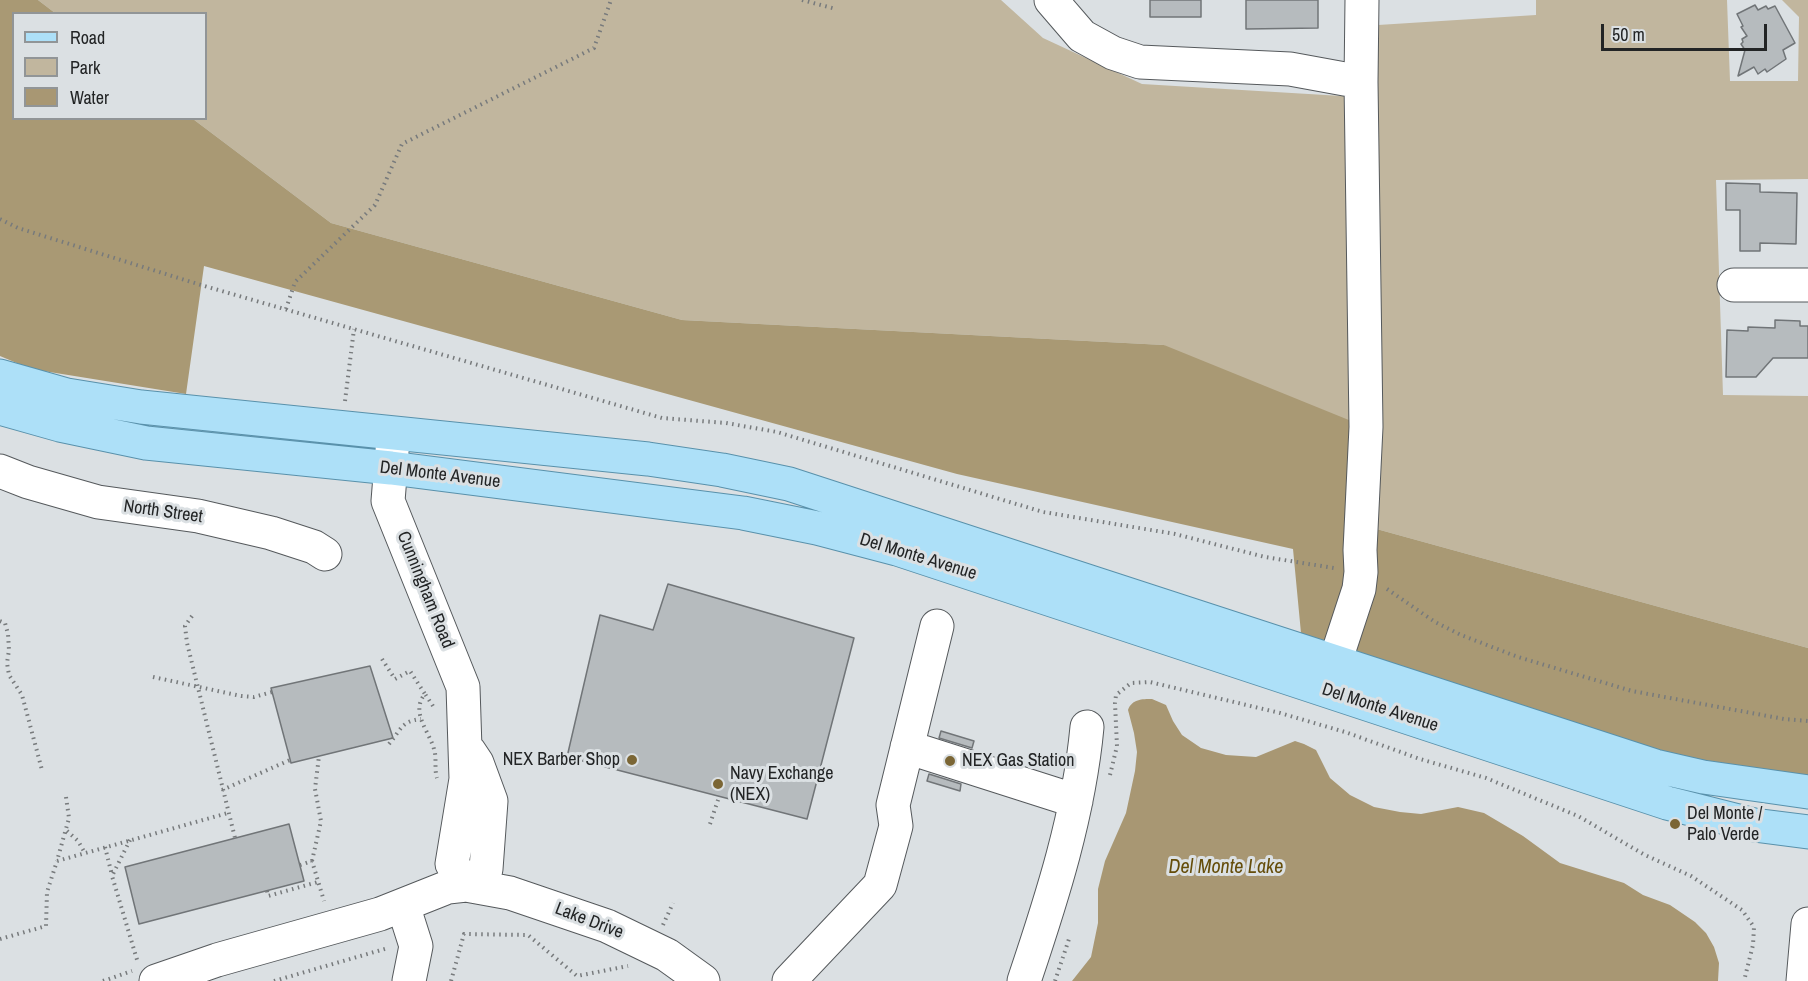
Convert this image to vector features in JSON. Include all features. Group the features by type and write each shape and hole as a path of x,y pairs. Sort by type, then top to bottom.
{"main road":[{"name":"Del Monte Avenue","path":"0,376 67,395 199,415 393,432 648,459 722,470 789,484 1655,766 1703,777 1808,792"},
{"name":"Del Monte Avenue","path":"0,408 60,425 146,443 391,468 743,513 817,528 920,556 1667,803 1754,825 1808,832"}],"street":[{"path":"1051,0 1082,36 1113,53 1140,62 1290,69 1361,82"},
{"path":"1335,662 1359,589 1361,572 1366,427 1362,0"},
{"path":"1734,285 1808,285"},
{"name":"Cunningham Road","path":"393,432 388,501 463,687 466,747 477,763 491,801 486,869 466,885"},
{"name":"North Street","path":"0,471 28,482 98,502 198,516 271,533 314,547 325,554"},
{"path":"789,981 880,885 896,826 893,805 937,626"},
{"path":"1024,981 1061,867 1084,762 1088,727"},
{"path":"907,747 1076,801"},
{"path":"148,975 217,960 380,914 448,887 466,885"},
{"name":"Lake Drive","path":"466,885 510,893 607,926 667,955 702,981"},
{"path":"403,905 416,946 409,981"},
{"path":"1803,981 1808,924"}],"path":[{"path":"286,309 295,282 375,205 402,144 594,48 611,0"},
{"path":"802,0 836,9"},
{"path":"0,219 18,228 286,309 662,418 736,424 777,432 1043,512 1174,534 1265,557 1361,572 1435,622 1461,635 1518,657 1632,691 1784,719 1808,721"},
{"path":"344,411 354,329"},
{"path":"192,616 185,626 196,687 235,838"},
{"path":"0,621 5,623 8,634 9,675 22,695 42,770"},
{"path":"382,659 395,679 410,671 433,706"},
{"path":"153,677 241,696 254,697 272,692"},
{"path":"1109,780 1117,746 1114,703 1116,695 1131,683 1150,682 1207,694 1345,732 1420,759 1486,778 1578,816 1646,855 1691,876 1742,910 1754,927 1753,945 1744,981"},
{"path":"425,694 422,696 418,709 435,750 434,769 437,780"},
{"path":"389,744 403,724 421,719"},
{"path":"319,756 315,789 321,821 312,861 327,911"},
{"path":"222,790 290,760"},
{"path":"0,939 45,926 47,892 67,831 69,818 66,796"},
{"path":"710,824 719,796"},
{"path":"57,861 228,813"},
{"path":"67,831 78,841 85,852"},
{"path":"112,876 130,840"},
{"path":"105,847 112,876 148,975"},
{"path":"300,865 312,861"},
{"path":"267,891 268,896 318,882"},
{"path":"659,934 673,903"},
{"path":"1055,981 1071,931"},
{"path":"451,981 464,934 528,935 577,976 629,966"},
{"path":"274,981 389,948"}],"green space":[{"path":"38,0 1001,0 1043,38 1142,84 1375,98 1378,25 1536,15 1536,0 1727,0 1730,81 1798,81 1799,17 1782,0 1808,0 1808,179 1716,180 1723,395 1808,396 1808,648 1362,525 1164,345 682,320 331,223 194,120 207,120 207,12 54,12"}],"shaded area":[{"path":"0,0 38,0 54,12 12,12 12,120 194,120 331,223 682,320 1164,345 1366,427 1362,525 1808,648 1808,776 1671,755 1388,664 1301,633 1293,549 957,474 204,266 186,394 31,369 0,356"}],"water":[{"name":"Del Monte Lake","path":"1152,699 1166,705 1182,735 1201,748 1226,755 1256,757 1295,741 1304,744 1316,750 1330,778 1350,795 1374,807 1421,814 1458,807 1484,813 1523,836 1560,863 1624,883 1643,895 1670,905 1695,922 1706,933 1719,963 1718,981 1072,981 1091,957 1098,923 1098,889 1105,861 1126,813 1135,771 1137,752 1128,710 1135,702"}],"building":[{"path":"1150,0 1201,0 1201,17 1150,17"},
{"path":"1246,0 1318,0 1318,28 1246,29"},
{"path":"1755,5 1758,10 1766,6 1768,9 1775,6 1795,43 1783,50 1786,59 1767,72 1765,69 1758,74 1754,67 1738,76 1745,50 1741,44 1742,39 1747,36 1737,14"},
{"path":"1726,183 1760,184 1760,192 1797,193 1796,244 1760,243 1760,251 1740,251 1740,210 1726,210"},
{"path":"1775,320 1800,321 1800,326 1808,326 1808,358 1773,358 1756,377 1726,377 1727,330 1748,331 1748,327 1775,328"},
{"path":"668,584 854,638 807,819 567,757 600,615 653,630"},
{"path":"370,666 393,738 291,763 271,688"},
{"path":"941,731 974,741 972,748 939,738"},
{"path":"929,774 961,784 960,791 927,781"},
{"path":"289,824 304,881 139,924 125,867"}],"place":[{"name":"NEX Barber Shop","path":"632,760"},
{"name":"NEX Gas Station","path":"950,761"},
{"name":"Navy Exchange (NEX)","path":"718,784"},
{"name":"Del Monte / Palo Verde","path":"1675,824"}]}
